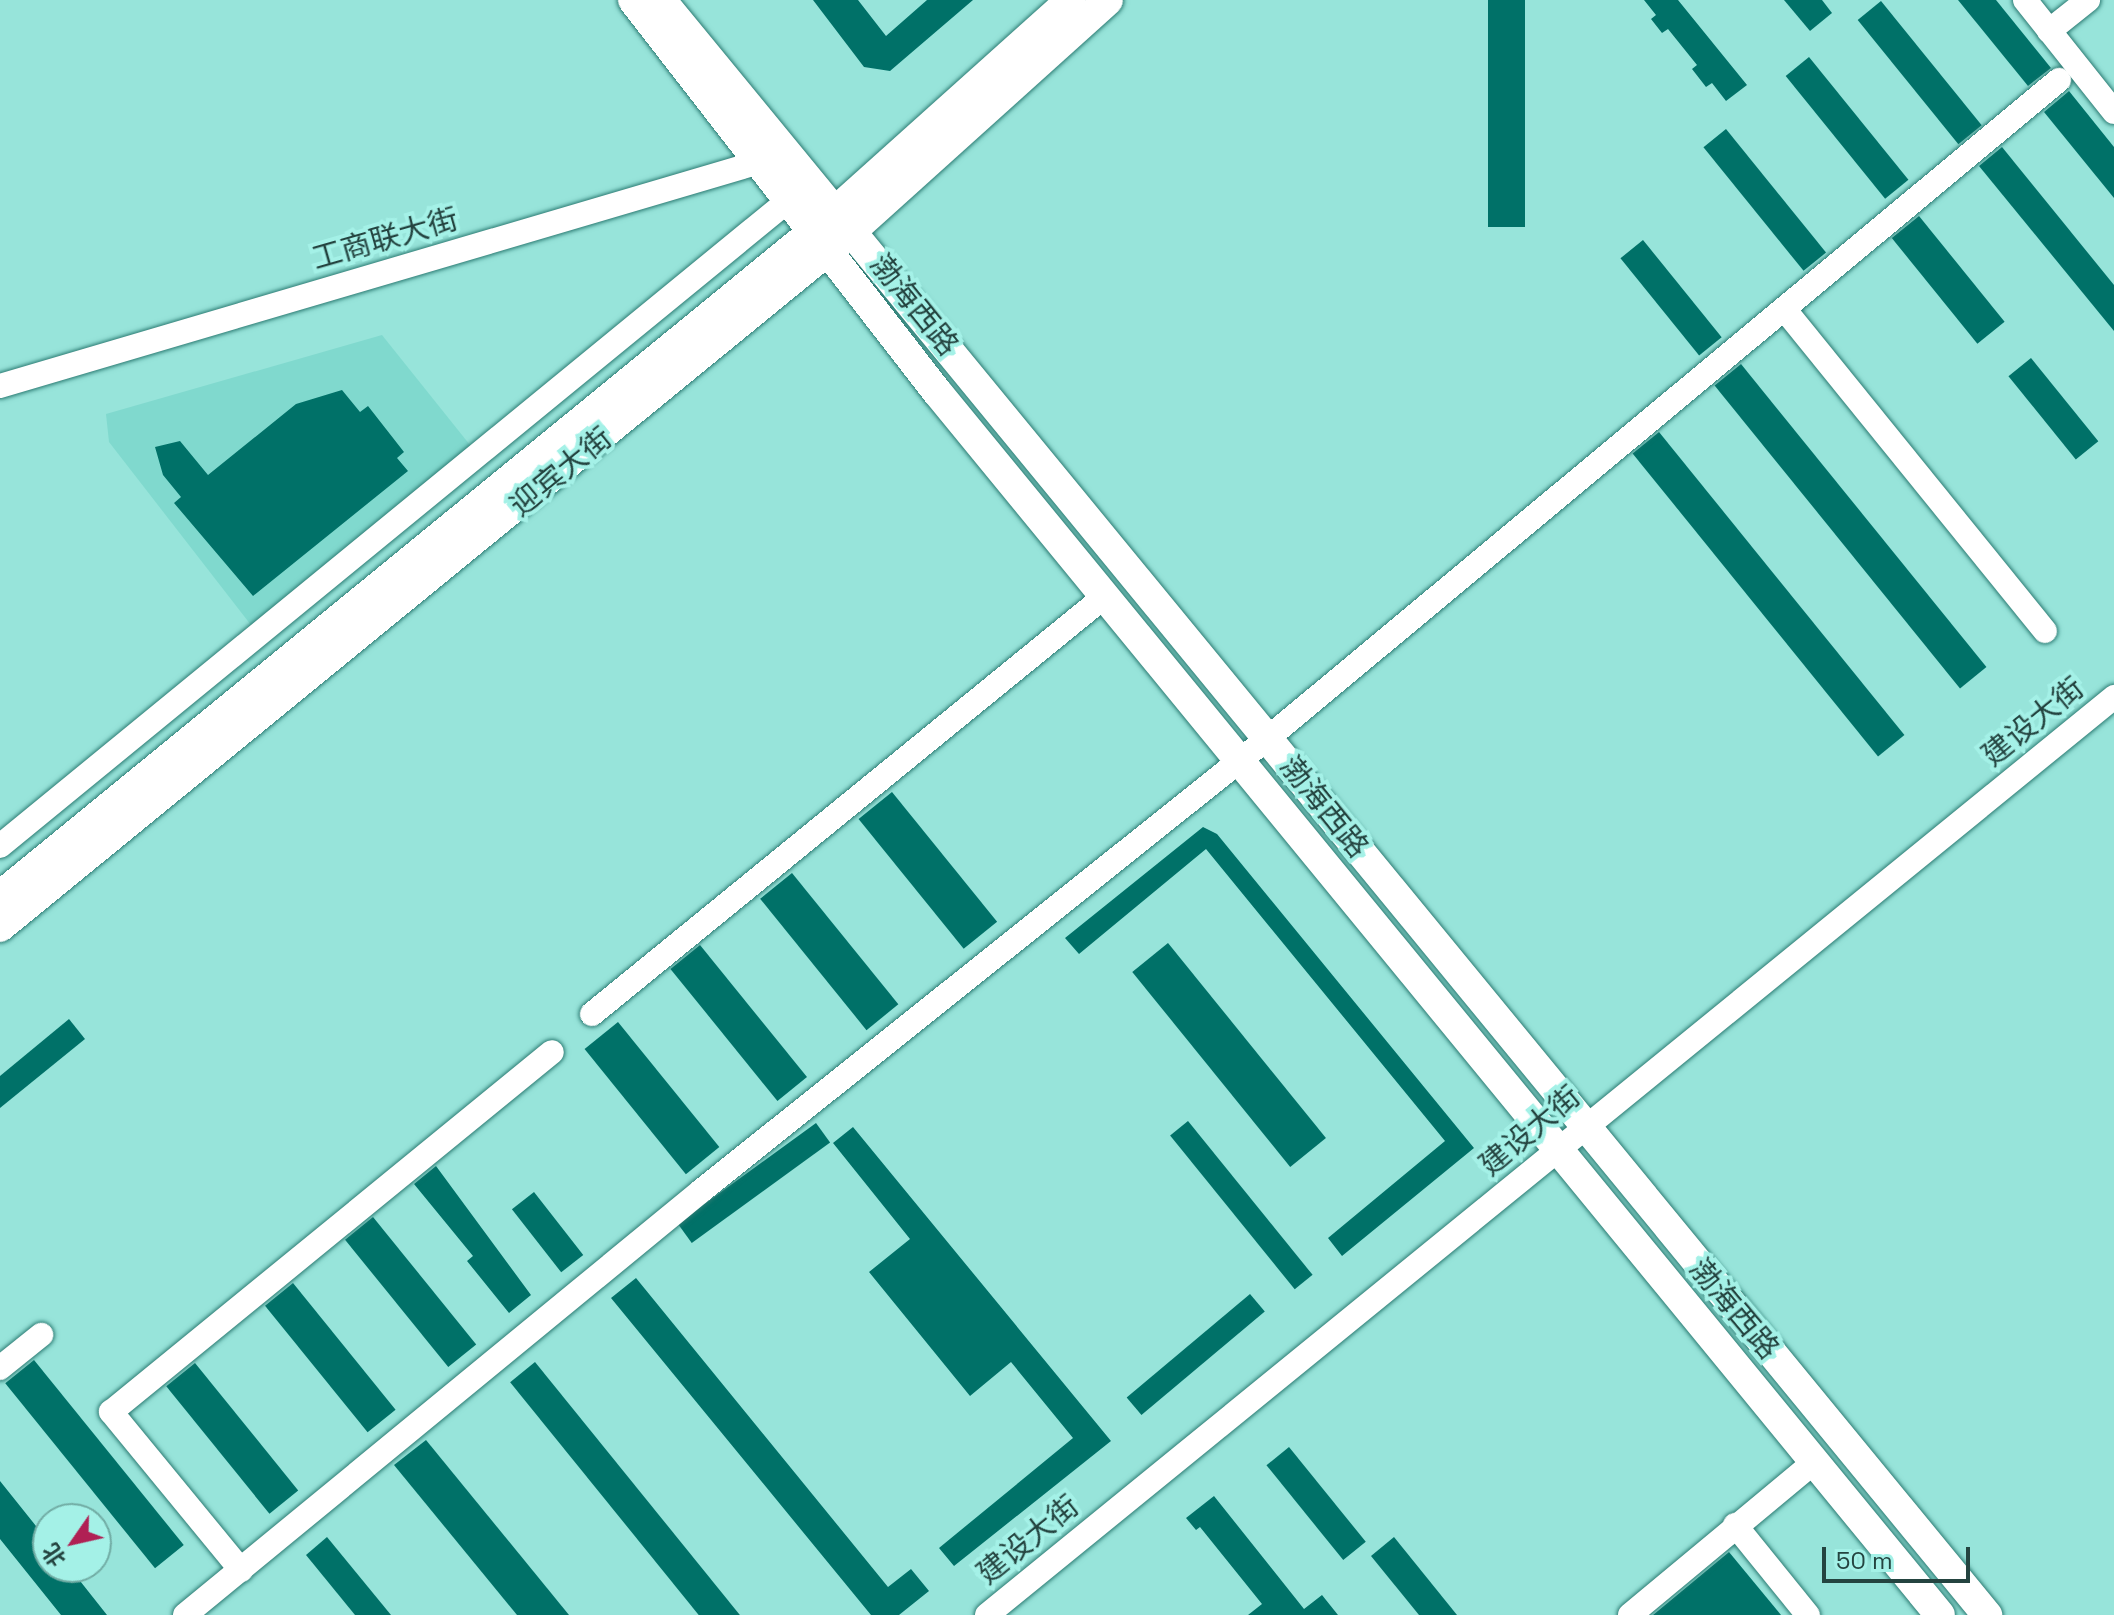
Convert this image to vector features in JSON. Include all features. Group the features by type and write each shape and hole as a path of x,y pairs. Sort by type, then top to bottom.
{"main road":[{"name":"渤海西路","path":"633,0 759,162 818,244 1940,1615"},
{"name":"渤海西路","path":"661,0 845,220 1583,1128 1987,1615"},
{"name":"迎宾大街","path":"845,220 1071,0"},
{"name":"迎宾大街","path":"0,927 1108,0"},
{"name":"迎宾大街","path":"0,896 818,244"}],"street":[{"path":"2025,0 2114,112"},
{"path":"2049,31 2088,0"},
{"path":"185,1615 701,1191 1268,738 2059,80"},
{"name":"工商联大街","path":"0,386 788,154"},
{"path":"0,846 811,182"},
{"path":"1785,310 2045,631"},
{"path":"592,1014 1105,596"},
{"name":"建设大街","path":"987,1615 2114,697"},
{"path":"241,1570 111,1412 552,1052"},
{"path":"0,1368 41,1335"},
{"path":"1630,1615 1814,1462"},
{"path":"1735,1525 1808,1615"}],"shaded area":[{"path":"382,335 482,460 261,638 109,442 106,414"}],"building":[{"path":"813,0 858,0 886,36 927,0 973,0 890,71 864,67"},
{"path":"1488,0 1525,0 1525,227 1488,227"},
{"path":"1644,0 1678,0 1747,85 1726,101 1712,83 1706,87 1692,69 1697,65 1668,29 1662,33 1651,19 1656,15"},
{"path":"1784,0 1822,0 1832,13 1810,31"},
{"path":"1958,0 1996,0 2051,68 2028,86"},
{"path":"1881,1 1982,125 1958,144 1858,20"},
{"path":"1809,57 1908,180 1885,199 1786,76"},
{"path":"2069,91 2114,147 2114,198 2044,112"},
{"path":"1726,129 1826,253 1804,271 1703,147"},
{"path":"2002,147 2114,285 2114,331 1979,166"},
{"path":"1919,216 2005,322 1977,344 1892,238"},
{"path":"1643,240 1722,337 1699,355 1620,258"},
{"path":"2031,358 2098,441 2076,459 2008,376"},
{"path":"1741,364 1986,667 1960,688 1715,385"},
{"path":"342,390 360,412 368,406 404,452 397,458 408,471 253,596 174,503 181,497 163,475 155,447 180,441 208,475 296,404"},
{"path":"1659,432 1904,735 1878,756 1633,453"},
{"path":"892,792 997,922 964,949 859,819"},
{"path":"1203,827 1217,834 1474,1148 1342,1256 1328,1238 1445,1141 1206,849 1079,954 1065,938"},
{"path":"792,873 898,1004 866,1030 760,899"},
{"path":"1168,943 1326,1138 1290,1167 1132,972"},
{"path":"700,945 807,1077 777,1101 670,969"},
{"path":"69,1019 85,1039 0,1108 0,1076"},
{"path":"618,1022 719,1147 686,1174 585,1049"},
{"path":"1188,1121 1313,1275 1295,1289 1170,1135"},
{"path":"816,1123 830,1142 692,1243 678,1224"},
{"path":"853,1127 1111,1441 954,1566 939,1548 1073,1438 1011,1362 970,1396 869,1272 910,1239 833,1143"},
{"path":"436,1166 531,1295 509,1313 467,1261 473,1256 414,1184"},
{"path":"534,1192 583,1255 561,1272 512,1209"},
{"path":"373,1217 476,1344 448,1367 345,1240"},
{"path":"636,1278 888,1587 911,1569 929,1591 899,1615 871,1615 611,1298"},
{"path":"293,1283 396,1410 368,1432 265,1306"},
{"path":"1250,1294 1265,1312 1141,1415 1127,1397"},
{"path":"34,1360 184,1545 155,1568 112,1515 112,1503 102,1503 5,1383"},
{"path":"535,1362 740,1615 699,1615 510,1382"},
{"path":"195,1363 298,1490 269,1514 166,1386"},
{"path":"426,1440 569,1615 517,1615 394,1465"},
{"path":"1289,1447 1366,1542 1343,1560 1266,1465"},
{"path":"0,1481 32,1521 32,1579 0,1539"},
{"path":"1214,1496 1304,1609 1322,1595 1338,1615 1248,1615 1262,1604 1200,1527 1196,1530 1186,1518"},
{"path":"327,1537 391,1615 355,1615 306,1555"},
{"path":"1394,1537 1457,1615 1419,1615 1371,1556"},
{"path":"1729,1552 1781,1615 1653,1615"},
{"path":"35,1583 82,1583 107,1615 61,1615"}]}
